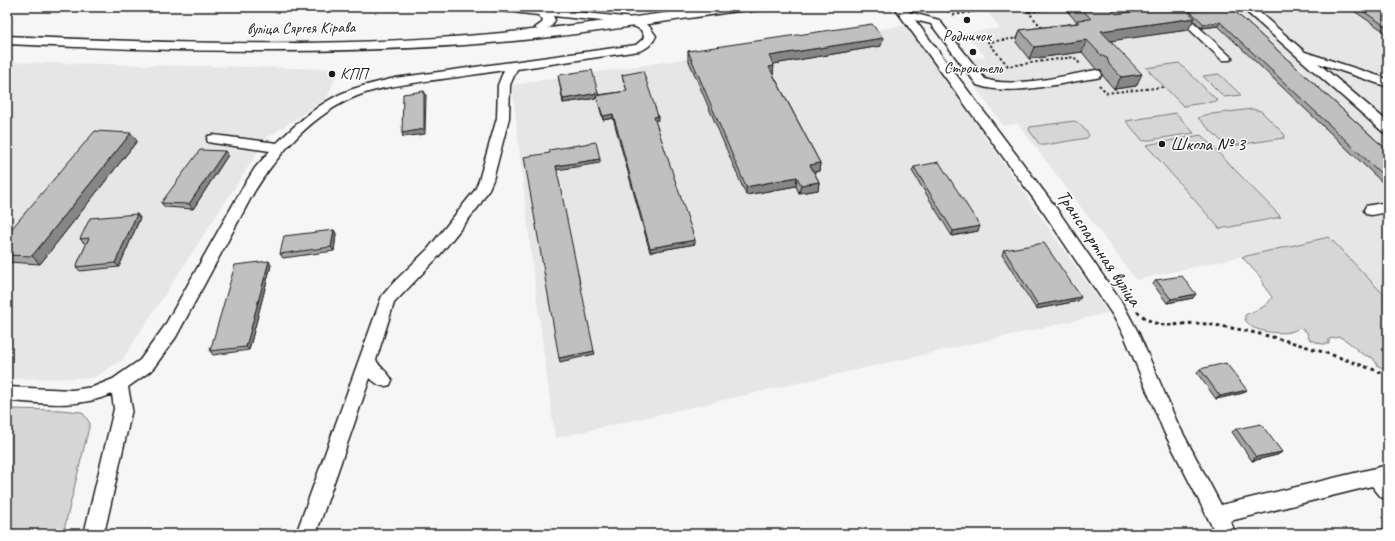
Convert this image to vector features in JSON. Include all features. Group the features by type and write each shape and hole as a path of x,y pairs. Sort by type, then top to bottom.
{"main road":[{"name":"вуліца Сяргея Кірава","path":"7,28 220,36 341,37 464,34 541,28 593,21 633,21 738,7"},
{"name":"вуліца Сяргея Кірава","path":"7,40 176,46 354,46 494,38 593,21"}],"street":[{"path":"494,7 540,12 593,21"},
{"path":"1171,7 1226,58"},
{"path":"1246,7 1388,129"},
{"path":"903,11 936,22 981,82 989,85 1010,87 1093,74"},
{"name":"Транспартная вуліца","path":"903,11 1050,209 1118,310 1170,426 1226,534"},
{"path":"540,12 547,16 549,20 547,25 541,28"},
{"path":"7,394 72,397 94,394 119,384 146,365 170,332 248,190 260,171 302,125 318,112 334,103 364,90 395,82 640,48 648,41 650,36 645,28 633,21"},
{"path":"1298,52 1388,83"},
{"path":"306,534 368,360 387,300 399,286 433,253 474,202 486,180 504,118 504,85 512,66"},
{"path":"213,138 280,148"},
{"path":"1371,210 1388,207"},
{"path":"368,360 372,370 384,380"},
{"path":"94,534 123,409 119,384"},
{"path":"1217,515 1384,481"}],"path":[{"path":"948,12 951,7"},
{"path":"975,7 979,12"},
{"path":"979,12 980,7"},
{"path":"1024,7 1048,34"},
{"path":"1028,12 1064,7"},
{"path":"1116,7 1148,11"},
{"path":"953,15 979,12"},
{"path":"1025,37 988,42 1008,66 1074,57 1093,74 1107,93 1164,87"},
{"path":"1118,310 1136,311 1144,319 1154,324 1201,323 1240,330 1315,349 1388,375"}],"shaded area":[{"name":"Школа № 3","path":"1381,7 1388,12 1388,299 1329,237 1136,280 1018,124 1003,126 957,61 985,57 965,33 1000,28 984,8"},
{"path":"907,25 1108,313 555,438 533,270 512,85"},
{"path":"7,62 339,69 327,98 267,138 122,360 93,378 7,379"},
{"path":"1179,63 1218,101 1183,106 1146,68"},
{"path":"1219,74 1241,95 1224,97 1203,76"},
{"path":"1252,109 1261,111 1285,135 1284,138 1230,146 1221,141 1198,118 1204,115"},
{"path":"1176,113 1194,133 1143,141 1126,121"},
{"path":"1074,121 1079,123 1089,135 1087,138 1040,145 1029,130 1030,127"},
{"path":"1201,135 1281,217 1220,229 1146,145"},
{"path":"1329,237 1388,299 1388,370 1378,366 1373,358 1362,354 1340,337 1329,339 1329,344 1322,344 1310,340 1306,331 1299,328 1289,332 1276,333 1252,327 1245,320 1245,315 1267,304 1272,297 1263,285 1261,278 1242,257"},
{"path":"7,409 82,412 90,423 63,534 7,534"}],"building":[{"path":"1080,7 1109,7 1116,14 1167,7 1183,7 1195,18 1101,31 1142,74 1121,77 1109,64 1107,58 1102,56 1087,40 1034,47 1020,30 1079,23 1077,20 1091,19"},
{"path":"1205,7 1230,7 1388,151 1388,180 1220,22 1204,24 1190,11 1207,9"},
{"path":"1357,7 1388,7 1388,28"},
{"path":"872,24 883,38 769,56 774,66 769,67 820,163 810,165 819,182 801,185 797,177 746,187 688,51"},
{"path":"592,70 598,93 563,99 558,75"},
{"path":"643,71 658,116 654,117 695,240 650,248 613,114 603,116 596,96 627,91 622,75"},
{"path":"424,91 424,129 402,133 403,94"},
{"path":"95,131 131,133 32,256 7,255 7,234"},
{"path":"596,142 600,159 556,166 594,351 559,358 524,157 550,153 549,150"},
{"path":"200,150 225,151 189,204 161,203"},
{"path":"939,162 980,226 953,231 914,167"},
{"path":"137,214 115,263 76,267 89,238 80,239 90,218"},
{"path":"334,230 331,247 280,254 284,236"},
{"path":"1044,243 1081,297 1038,305 1004,250"},
{"path":"269,261 246,347 210,351 235,265"},
{"path":"1182,276 1196,294 1171,299 1156,280"},
{"path":"1226,363 1247,390 1220,396 1200,369"},
{"path":"1261,424 1282,452 1256,457 1236,429"},
{"path":"1385,529 1388,534 1357,534"}],"railway":[{"path":"7,10 10,7"}],"place":[{"name":"Родничок","path":"967,20"},
{"name":"Строитель","path":"973,52"},
{"name":"КПП","path":"332,74"},
{"name":"Школа № 3","path":"1162,144"}]}
